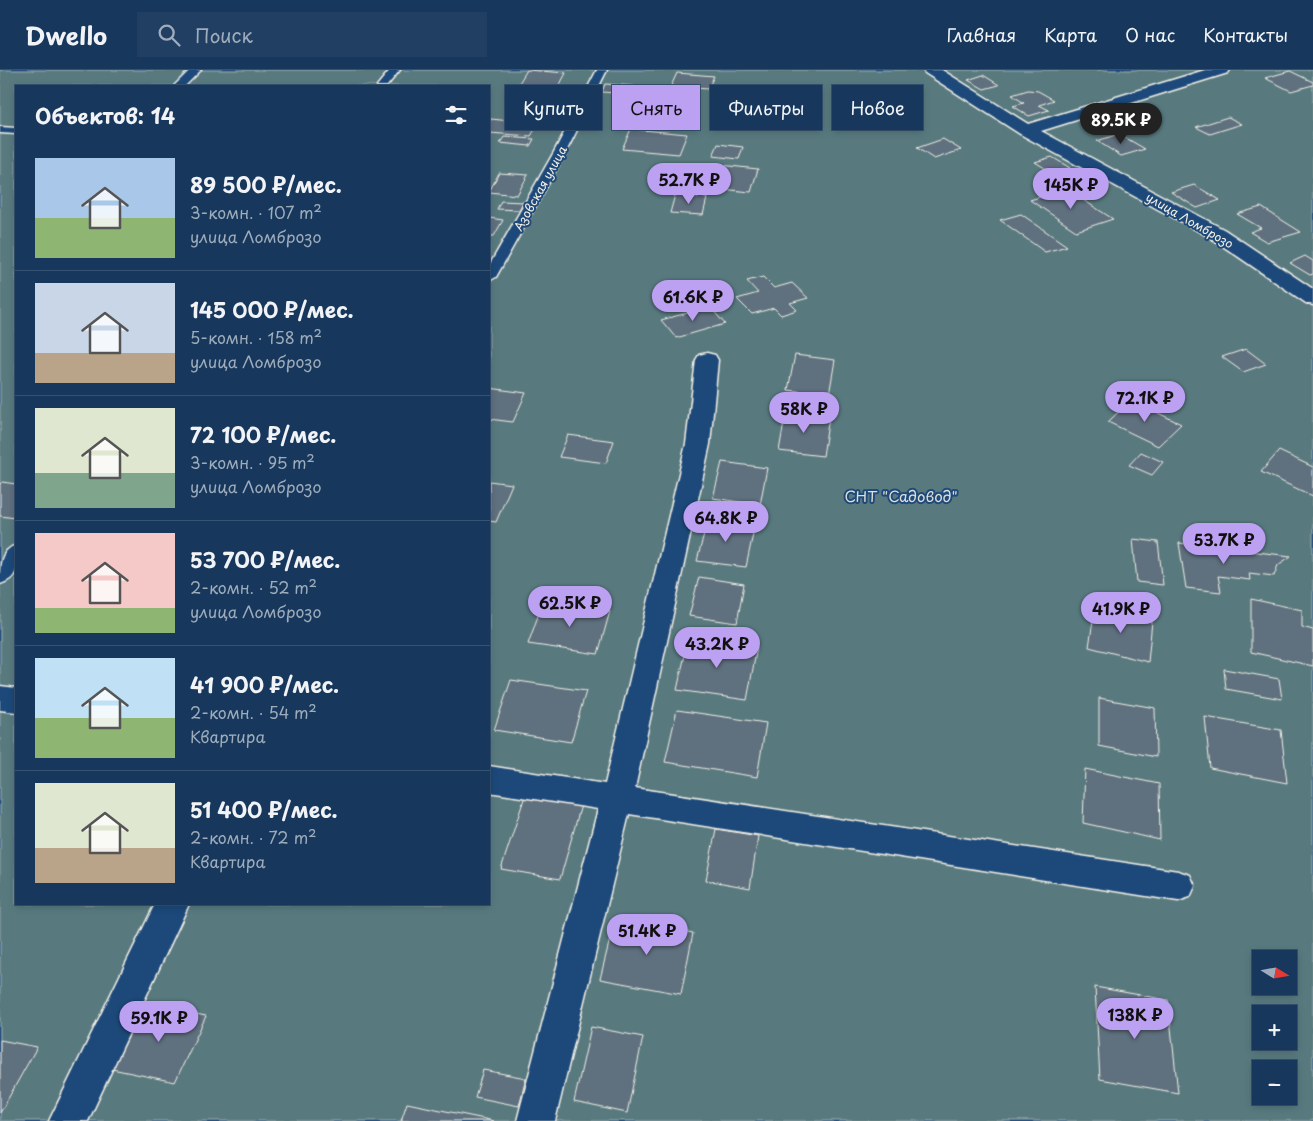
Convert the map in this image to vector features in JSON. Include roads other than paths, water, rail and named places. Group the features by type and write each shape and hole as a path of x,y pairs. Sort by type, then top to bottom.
{"street":[{"name":"улица Ломброзо","path":"932,70 1026,130 1218,234 1313,300"},
{"path":"1026,130 1222,70"},
{"path":"536,1121 617,799 698,444 707,360"},
{"path":"0,574 15,555"},
{"path":"0,698 15,700"},
{"path":"490,779 1178,886"},
{"path":"68,1121 172,905"}],"lane":[{"path":"180,85 196,70"},
{"path":"383,85 395,70"},
{"name":"Азовская улица","path":"490,275 560,152 602,70"},
{"path":"0,130 15,131"}],"park label":[{"name":"СНТ \"Садовод\"","path":"901,495"}]}
